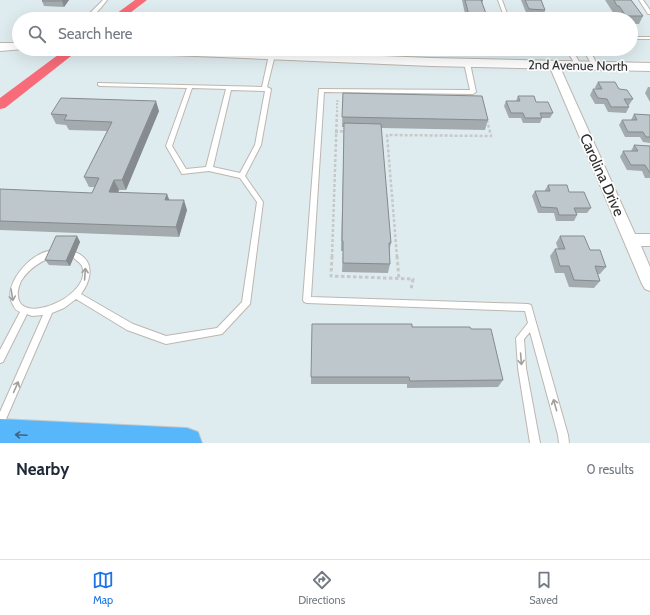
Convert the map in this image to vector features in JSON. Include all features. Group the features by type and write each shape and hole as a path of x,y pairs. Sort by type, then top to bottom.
{"main road":[{"path":"0,434 187,443"}],"street":[{"path":"0,47 12,46"},
{"name":"2nd Avenue North","path":"296,56 467,63 650,67"},
{"name":"Carolina Drive","path":"554,65 650,284"},
{"path":"631,240 650,240"}],"lane":[{"path":"93,12 105,0"},
{"path":"500,0 504,12"},
{"path":"641,0 650,13"},
{"path":"638,38 650,38"},
{"path":"264,89 272,56"},
{"path":"573,56 578,65"},
{"path":"590,56 595,66"},
{"path":"467,63 474,92 321,90 307,300 528,308 564,443"},
{"path":"100,84 268,89 258,145 242,176"},
{"path":"76,295 130,327 166,340 219,331 246,304 260,202 242,176 208,169 184,172 169,146 190,87"},
{"path":"208,169 229,88"},
{"path":"55,253 35,259 24,266 16,276 11,287 10,297 15,305 24,311 36,313 49,311 64,304 76,295 83,285 86,274 85,265 80,257 74,255"},
{"path":"0,359 24,311"},
{"path":"0,423 49,311"},
{"path":"532,324 520,338 522,368 535,443"}],"path":[{"path":"345,101 337,101 331,276 413,279 411,290"},
{"path":"382,133 387,135 491,136 485,113"},
{"path":"335,132 353,131"},
{"path":"387,135 399,279"}],"building":[{"path":"43,0 63,0 42,1"},
{"path":"465,0 481,0 485,12 468,12"},
{"path":"525,0 541,0 545,10 529,9"},
{"path":"614,0 631,0 643,16 638,16 638,12 623,12 619,6 617,6"},
{"path":"598,82 615,82 619,89 627,90 633,99 624,99 629,107 611,107 607,99 598,98 593,89 602,89"},
{"path":"343,93 482,96 488,120 342,117"},
{"path":"518,96 534,96 536,102 548,102 553,113 540,113 542,118 525,118 523,113 511,113 506,101 520,101"},
{"path":"61,98 156,101 122,180 114,180 109,192 167,194 165,200 184,200 176,227 0,221 0,189 92,193 99,178 84,177 112,122 64,120 67,115 51,114"},
{"path":"634,114 650,115 650,137 646,137 643,132 628,132 622,120 637,120"},
{"path":"344,123 381,124 391,243 389,243 390,264 343,263"},
{"path":"634,145 650,146 650,173 645,165 631,165 623,151 638,151"},
{"path":"548,185 567,185 569,192 584,192 591,208 574,208 577,215 559,215 557,208 541,207 535,191 550,191"},
{"path":"56,236 77,236 66,261 45,260"},
{"path":"560,236 584,236 590,250 600,250 606,267 595,266 600,281 574,280 569,266 560,266 555,249 565,249"},
{"path":"312,324 412,324 412,327 470,327 471,329 491,329 503,380 410,381 409,377 311,377"}],"waterway":[{"path":"125,12 142,0"},
{"path":"0,105 65,56"}]}
